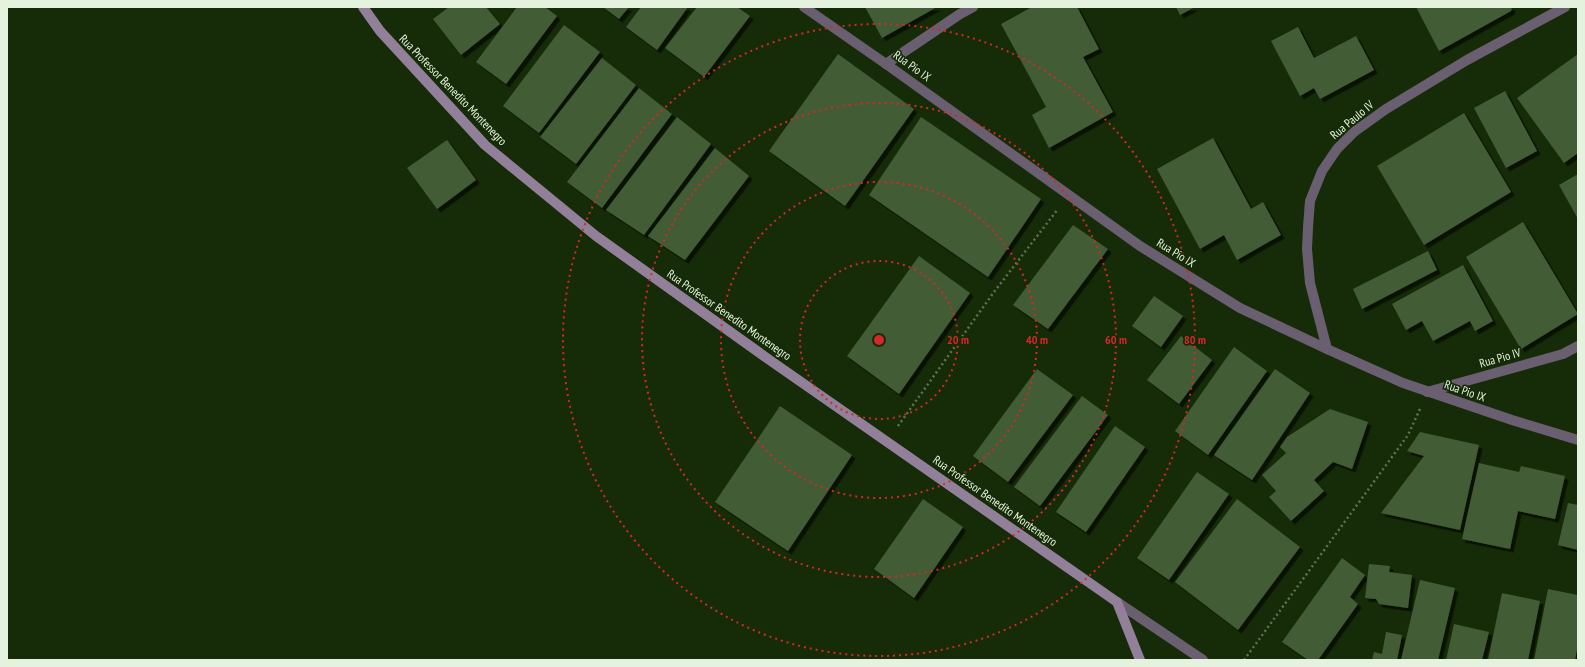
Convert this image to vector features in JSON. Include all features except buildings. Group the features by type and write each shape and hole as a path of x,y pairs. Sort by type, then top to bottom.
{"street":[{"name":"Rua Professor Benedito Montenegro","path":"363,7 380,31 484,145 596,236 1117,602"},
{"name":"Rua Pio IX","path":"804,7 1140,246 1240,308 1403,383 1512,420 1578,440"},
{"path":"886,64 960,14 973,7"},
{"name":"Rua Paulo IV","path":"1327,349 1310,283 1307,249 1310,201 1322,171 1336,149 1354,132 1386,108 1467,60 1565,7"},
{"name":"Rua Pio IV","path":"1427,392 1562,354 1578,346"},
{"path":"1117,602 1140,660"},
{"path":"1117,602 1203,660"}],"path":[{"path":"887,441 994,292 1069,195"},
{"path":"1244,660 1408,435 1427,392"}]}
